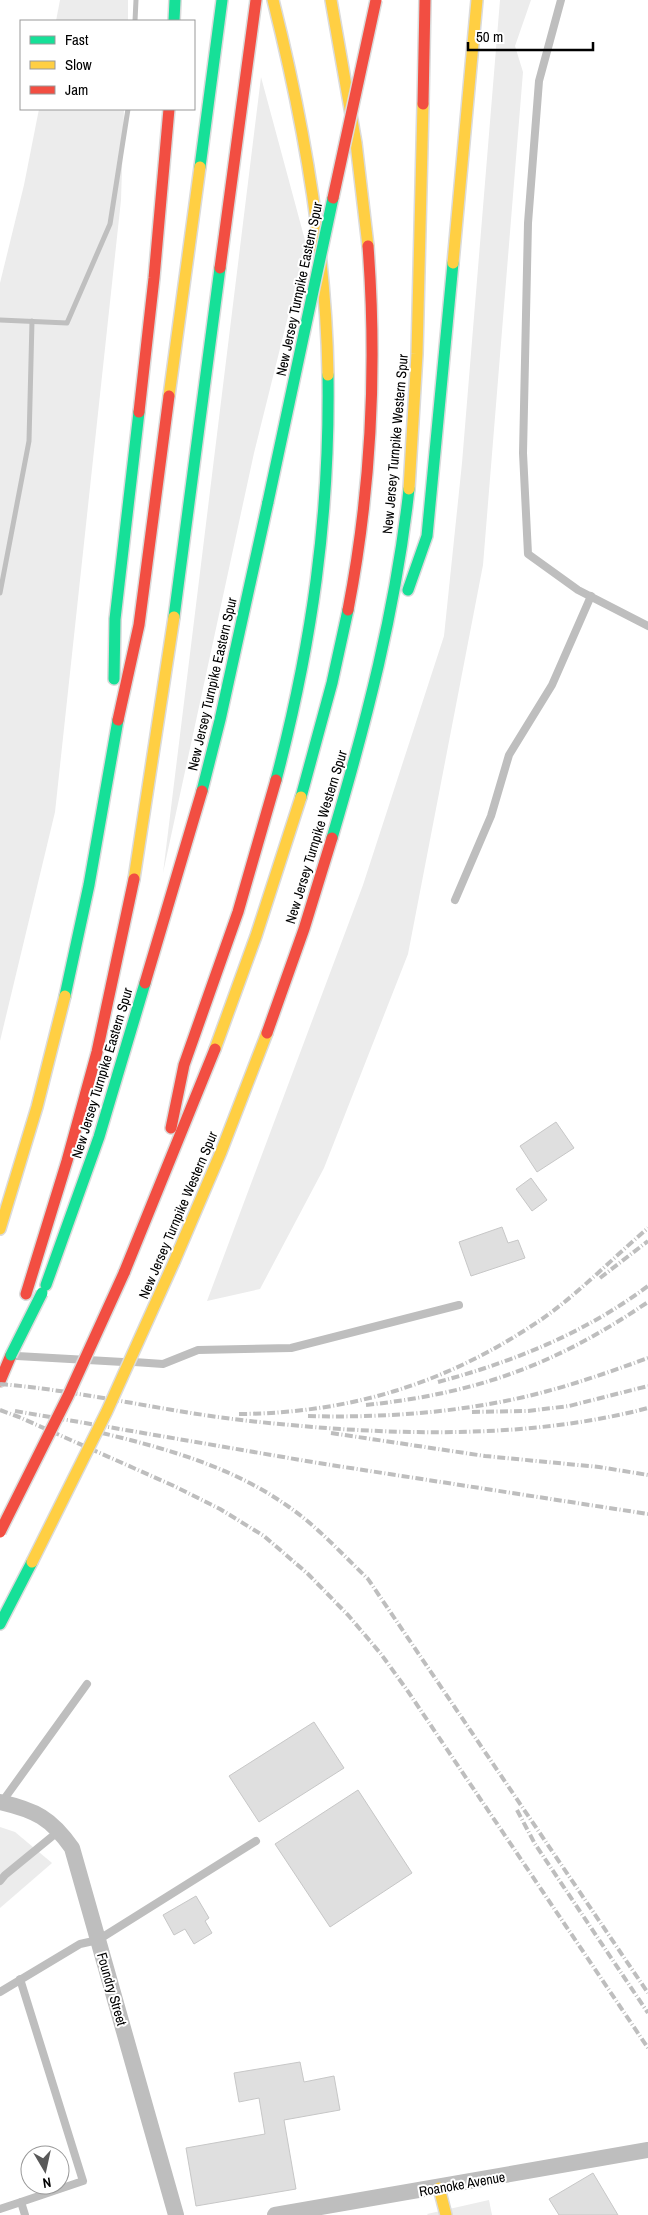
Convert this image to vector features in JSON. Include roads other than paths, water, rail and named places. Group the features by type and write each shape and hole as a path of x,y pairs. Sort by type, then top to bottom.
{"highway":[{"path":"174,20 175,0"},
{"path":"0,1229 37,1107 65,997 89,885 114,736 139,625 222,0"},
{"name":"New Jersey Turnpike Eastern Spur","path":"0,1381 5,1355 67,1161 97,1052 140,846 164,694 256,0"},
{"path":"156,1197 183,1067 227,944 262,832 302,670 318,576 327,466 327,342 318,232 305,147 292,80 273,0"},
{"name":"New Jersey Turnpike Western Spur","path":"0,1532 68,1396 156,1197 235,994 284,851 306,780 335,673 356,561 369,449 372,375 371,302 362,188 332,0"},
{"name":"New Jersey Turnpike Eastern Spur","path":"5,1355 42,1293 52,1271 99,1136 182,864 220,720 376,0"},
{"name":"New Jersey Turnpike Western Spur","path":"0,1624 107,1411 238,1113 304,930 350,779 377,676 400,556 410,483 414,434 421,253 424,0"},
{"path":"377,676 426,536 436,448 477,0"},
{"path":"114,736 115,619 153,287 168,110"},
{"path":"439,2188 446,2215"}],"street":[{"name":"Foundry Street","path":"1,1802 26,1808 44,1817 60,1830 72,1848 176,2215"},
{"name":"Roanoke Avenue","path":"275,2215 439,2188 648,2150"}],"lane":[{"path":"560,0 539,81 528,223 523,453 528,554 578,590 648,626"},
{"path":"455,900 491,816 509,755 552,685 591,596"},
{"path":"5,1355 163,1364 198,1350 291,1348 459,1305"},
{"path":"1,1802 87,1684"},
{"path":"0,1881 4,1875 60,1830"},
{"path":"0,1992 80,1944 98,1940 256,1841"},
{"path":"0,2209 83,2181 20,1979"},
{"path":"21,2202 25,2215"}],"waterway":[{"path":"135,20 136,0"},
{"path":"0,320 67,323 110,224 128,110"},
{"path":"0,593 29,441 32,321"}],"railway":[{"path":"239,1414 321,1408 360,1400 398,1390 435,1377 471,1361 542,1319 582,1287 648,1228"},
{"path":"600,1278 648,1241"},
{"path":"438,1382 494,1365 548,1344 599,1318 648,1286"},
{"path":"366,1405 444,1393 514,1373 580,1343 648,1302"},
{"path":"308,1416 390,1415 471,1407 540,1393 648,1358"},
{"path":"0,1384 63,1391 250,1421 349,1430 400,1432 501,1430 551,1426 600,1419 648,1408"},
{"path":"472,1412 528,1411 569,1406 648,1386"},
{"path":"0,1410 174,1486 220,1509 264,1536 308,1574 348,1615 381,1654 407,1690 648,2048"},
{"path":"15,1411 318,1463 648,1514"},
{"path":"102,1433 199,1461 223,1470 268,1493 300,1515 320,1532 368,1579 648,1993"},
{"path":"331,1433 485,1456 599,1467 648,1475"},
{"path":"517,1810 535,1844 648,2013"}]}
